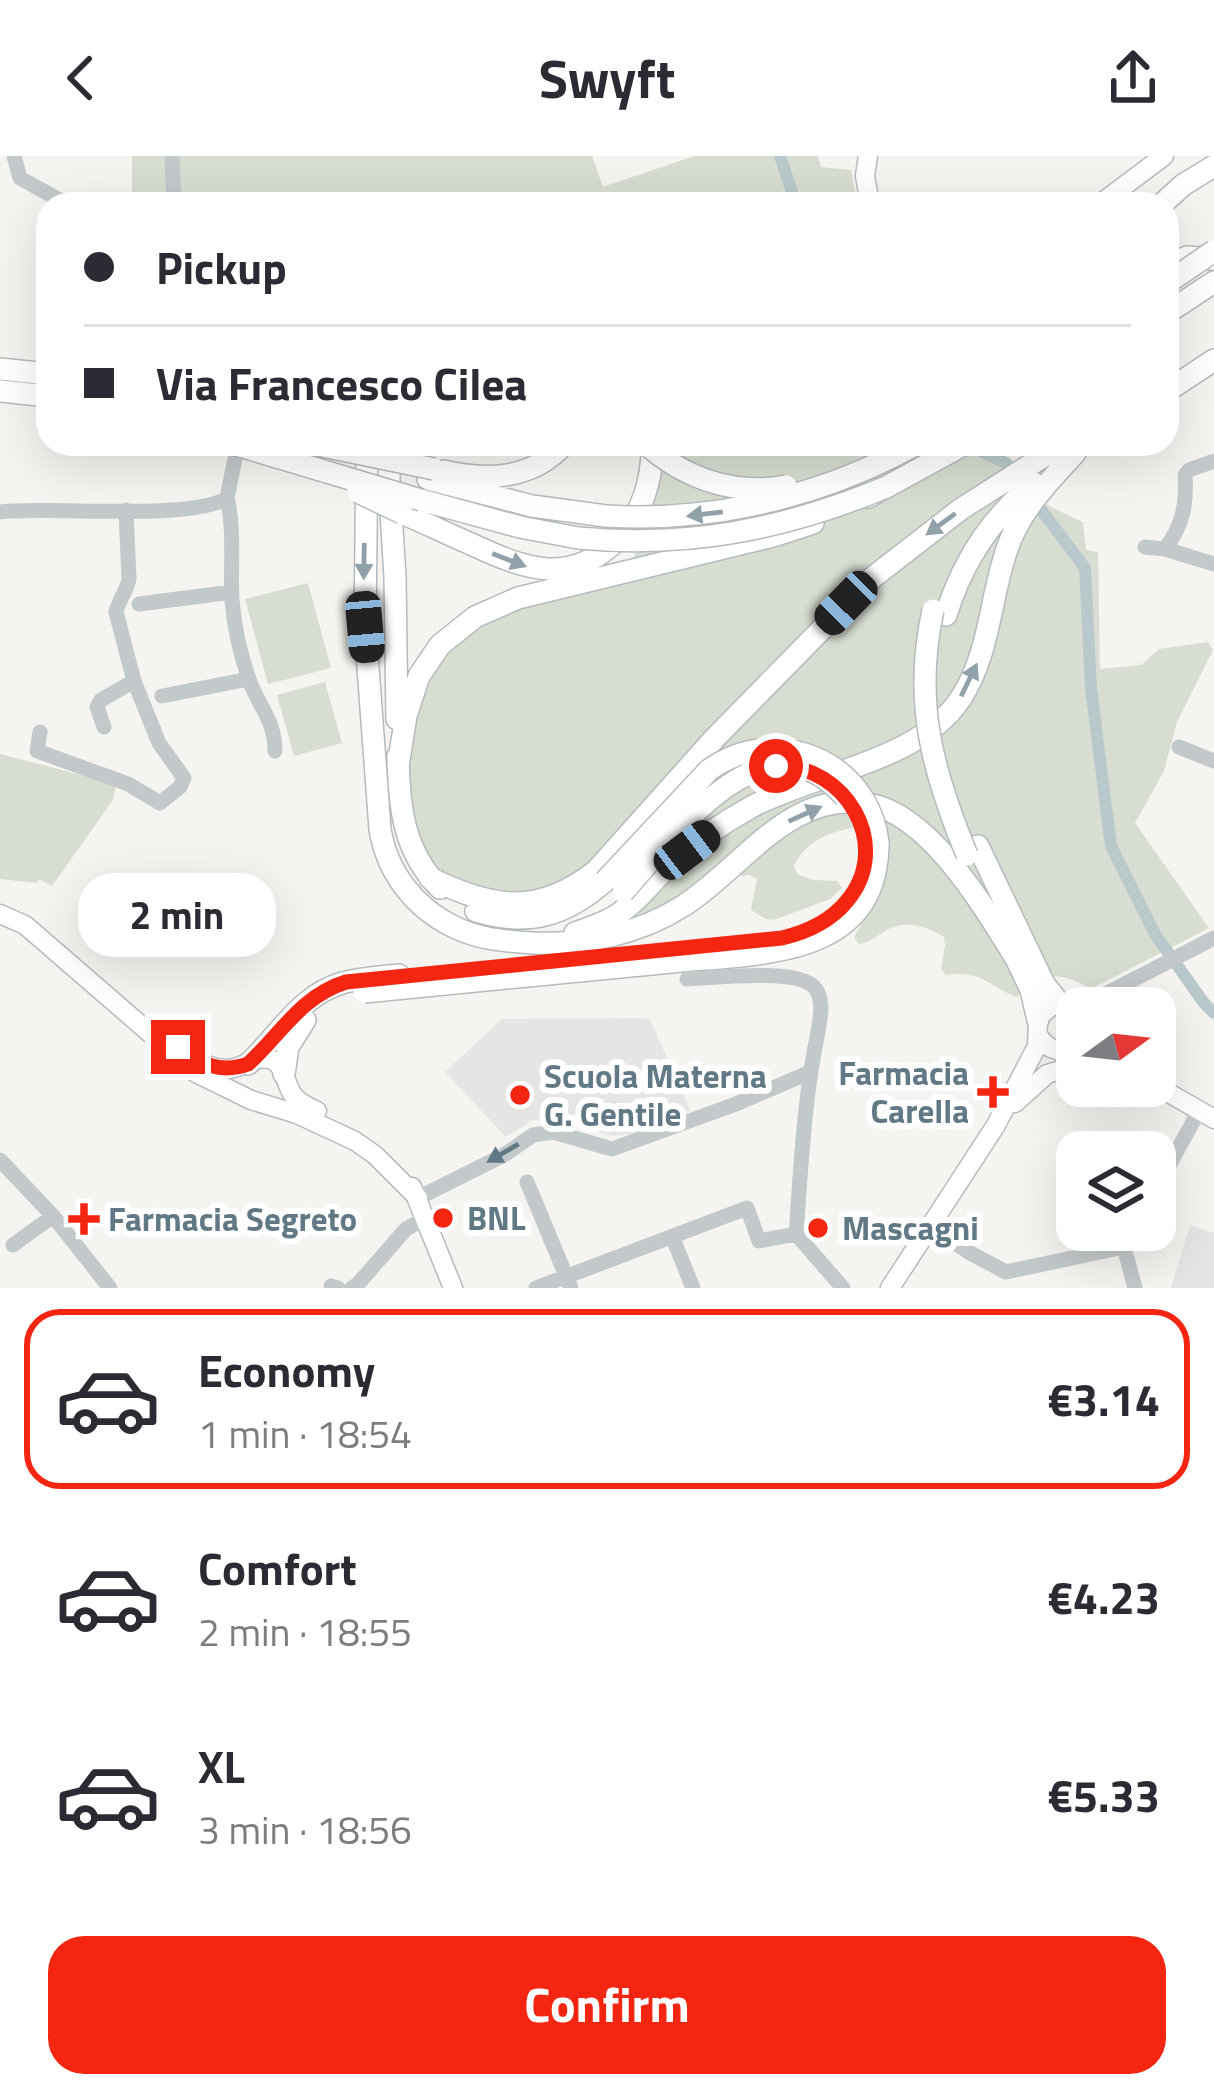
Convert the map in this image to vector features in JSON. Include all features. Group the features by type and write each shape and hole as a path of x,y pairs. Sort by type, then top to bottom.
{"highway":[{"path":"1174,192 1209,168"},
{"path":"1179,260 1214,255"},
{"path":"1179,276 1214,255"},
{"path":"1179,306 1214,282"},
{"path":"1179,384 1214,360"},
{"path":"0,369 36,373"},
{"path":"0,392 36,395"},
{"path":"276,456 421,490 605,516 670,517 721,512 814,489 894,456"},
{"path":"340,456 520,527 578,538 655,542 714,537 792,521 884,488"},
{"path":"367,456 365,627 382,843 403,886 433,915 470,935 491,940 569,945 616,934 676,911 783,824 804,812 840,802 876,805 914,824 938,847 1017,960"},
{"path":"390,456 398,766 406,836 430,878 468,908 519,918 566,910 687,850 728,820 793,787 893,750 926,732 963,695 976,667 1006,551 1020,518 1068,456"},
{"path":"421,490 467,476 506,476 550,456"},
{"path":"421,490 525,567 573,567 598,556 633,520 645,495 648,456"},
{"path":"663,456 703,480 762,489 892,456"},
{"path":"398,766 419,676 440,645 502,603 772,536 826,518 943,456"},
{"path":"614,886 713,739 846,603 930,531 1051,456"},
{"path":"1056,995 1044,984 963,809 947,756 938,682 946,615 977,545 1015,500 1066,456"},
{"path":"1036,1037 1031,990 944,797 926,722 924,664 933,610 958,548 991,504 1040,460"},
{"path":"248,1064 313,1012 350,995 677,963 791,948 832,933 865,900 877,870 871,843 875,823 866,803 839,771 821,759 779,748 730,757 709,770 585,921 521,942"},
{"path":"282,1041 284,1074"}],"main road":[{"path":"868,156 868,192"},
{"path":"1116,192 1164,156"},
{"path":"0,914 26,925 196,1072 356,1142 418,1198"},
{"path":"996,1125 1047,1008 1056,1008"},
{"path":"151,1031 209,1066 236,1068 270,1059 280,1066 298,1100 378,1145 418,1198 453,1288"},
{"path":"1036,1037 1056,1050"},
{"path":"890,1288 996,1125 1022,1094 1056,1071"},
{"path":"268,1104 282,1089 284,1074"},
{"path":"1176,1097 1207,1114"}],"street":[{"path":"14,156 20,178 45,192"},
{"path":"172,156 174,192"},
{"path":"234,456 227,498 232,592 242,655 275,733 275,751"},
{"path":"1165,549 1187,504 1185,475 1214,461"},
{"path":"0,512 176,509 216,505 227,498"},
{"path":"40,732 37,751 128,784 160,803 184,778 159,743 134,681 116,612 128,589 126,510"},
{"path":"1144,547 1214,564"},
{"path":"139,604 232,592"},
{"path":"162,696 249,679"},
{"path":"104,727 100,700 134,681"},
{"path":"1179,747 1214,760"},
{"path":"1119,987 1214,938"},
{"path":"1139,987 1214,948"},
{"path":"677,963 800,979 819,996 826,1025 808,1073 796,1234 843,1288"},
{"path":"418,1198 504,1155 533,1135 553,1132 612,1149 808,1073"},
{"path":"1176,1160 1207,1114"},
{"path":"4,1172 53,1216 110,1288"},
{"path":"527,1182 569,1282"},
{"path":"536,1288 569,1282 747,1208 759,1241 796,1234"},
{"path":"13,1245 53,1216"},
{"path":"352,1288 406,1229 426,1218"},
{"path":"931,1227 1006,1272 1105,1251"},
{"path":"672,1236 693,1288"},
{"path":"1125,1251 1135,1288"}],"shaded area":[{"path":"132,156 592,156 603,187 694,156 818,156 821,167 851,170 855,192 132,192"},
{"path":"658,456 998,456 1029,492 1083,522 1086,550 1098,552 1100,669 1141,665 1159,649 1208,642 1213,650 1177,722 1164,771 1135,823 1209,928 1095,987 1052,977 1016,997 976,977 946,975 941,969 944,937 923,927 900,925 859,944 854,937 884,870 881,824 843,830 810,846 794,866 797,874 837,881 842,888 830,899 774,920 751,910 757,879 720,869 670,904 635,915 600,854 564,881 543,889 487,892 459,884 438,869 423,849 407,797 409,737 426,676 436,659 494,615 534,602 611,588 633,562"},
{"path":"308,583 331,668 268,684 245,599"},
{"path":"325,682 342,743 294,756 277,695"},
{"path":"0,754 116,784 113,800 52,886 39,879 37,883 0,879"},
{"path":"644,1018 652,1024 690,1110 632,1134 612,1136 552,1118 531,1121 506,1137 445,1072 502,1019"},
{"path":"1190,1225 1214,1233 1214,1288 1171,1288"}],"waterway":[{"path":"780,156 792,192"},
{"path":"991,456 1006,463 1018,478"},
{"path":"1033,499 1085,568 1091,688 1111,846 1155,934 1214,1013"}],"place":[{"name":"Farmacia Carella","path":"993,1092"},
{"name":"Scuola Materna G. Gentile","path":"520,1095"},
{"name":"BNL","path":"443,1218"},
{"name":"Farmacia Segreto","path":"84,1219"},
{"name":"Mascagni","path":"818,1228"}],"route":[{"path":"178,1047 209,1066 224,1069 248,1064 306,1001 346,982 782,938 818,926 843,907 859,883 865,855 862,830 849,802 830,782 803,769 776,766"}]}
